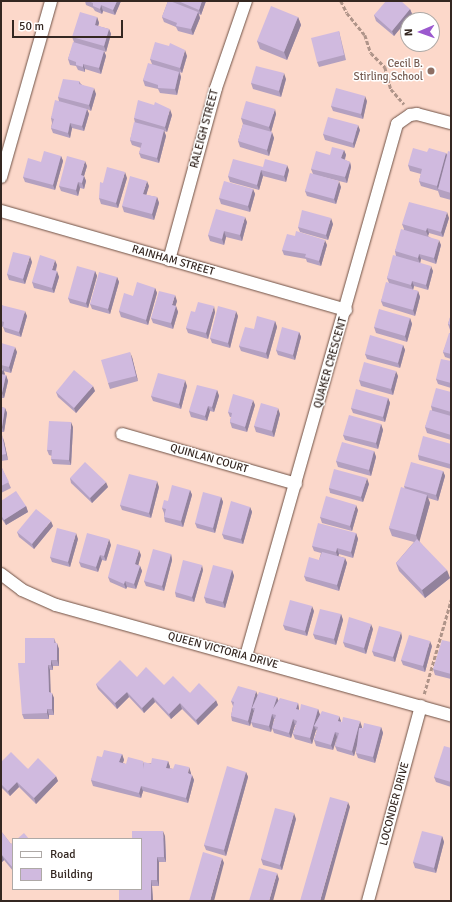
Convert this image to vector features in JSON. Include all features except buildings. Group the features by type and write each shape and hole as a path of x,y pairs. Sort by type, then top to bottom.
{"street":[{"path":"1,177 52,1"},
{"name":"RALEIGH STREET","path":"169,260 216,88 246,1"},
{"path":"410,115 423,116 451,123"},
{"name":"QUAKER CRESCENT","path":"246,656 346,310 397,124 410,115"},
{"name":"RAINHAM STREET","path":"1,211 346,310"},
{"name":"QUINLAN COURT","path":"122,434 296,484"},
{"name":"QUEEN VICTORIA DRIVE","path":"1,574 22,590 56,605 246,656 451,715"},
{"name":"LOCONDER DRIVE","path":"368,901 421,706"}],"path":[{"path":"341,1 347,13 365,35 371,53 385,67 391,89 404,102 410,115"},
{"path":"421,706 451,600"}],"place":[{"name":"Cecil B. Stirling School","path":"431,71"}]}
